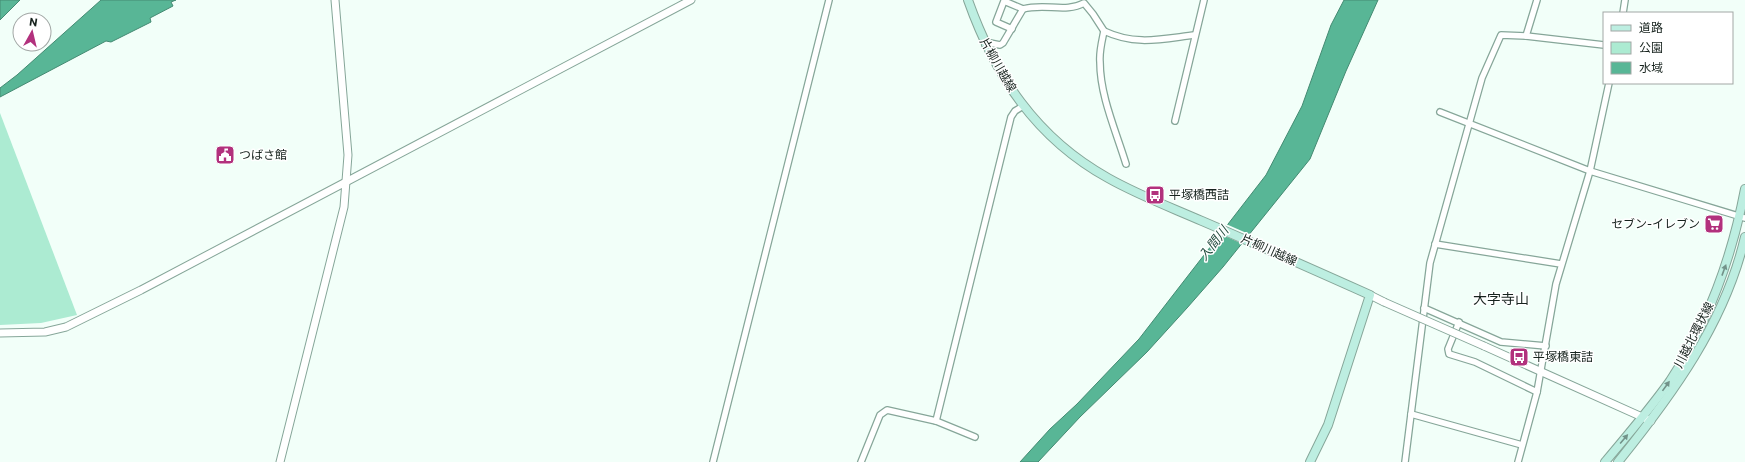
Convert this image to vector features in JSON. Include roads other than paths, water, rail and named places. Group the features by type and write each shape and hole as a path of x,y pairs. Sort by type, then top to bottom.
{"main road":[{"name":"片柳川越線","path":"968,0 985,45 1009,86 1023,106 1046,133 1082,162 1115,182 1370,295"},
{"name":"川越北環状線","path":"1605,462 1669,381 1690,347 1719,282 1742,217 1745,189"},
{"name":"川越北環状線","path":"1618,462 1651,421 1686,371 1711,327 1731,280 1745,237"},
{"path":"1310,462 1328,425 1370,295"}],"street":[{"path":"280,462 344,207 348,155 335,0"},
{"path":"0,333 45,332 66,327 141,290 214,250 691,0"},
{"path":"713,462 829,0"},
{"path":"1175,121 1204,0"},
{"path":"1526,36 1538,0"},
{"path":"1623,12 1625,0"},
{"path":"1012,29 996,22 1004,1 1023,9 1040,6 1074,8 1083,2 1104,31 1126,40 1139,41 1195,35"},
{"path":"985,45 990,43 1000,45 1003,43 1023,9"},
{"path":"1104,31 1100,53 1100,72 1110,115 1126,164"},
{"path":"1405,462 1430,263 1482,78 1501,35 1526,36 1603,46"},
{"path":"1518,462 1537,392 1546,346 1552,302 1590,172 1608,84"},
{"path":"936,421 1011,117 1015,111 1023,106"},
{"path":"1440,112 1590,172 1742,217"},
{"path":"1435,244 1562,264"},
{"path":"1370,295 1651,421"},
{"path":"1424,308 1459,322 1501,342 1546,346"},
{"path":"1459,322 1448,349 1449,354 1475,362 1537,392"},
{"path":"861,462 880,415 883,412 892,410 936,421 974,437"},
{"path":"1411,414 1522,446"}],"water":[{"path":"0,0 20,0 0,20"},
{"path":"101,0 176,0 171,2 173,6 150,18 151,22 111,42 106,41 0,97 0,88 43,52 52,52 52,44"},
{"path":"1344,0 1378,0 1346,71 1310,159 1223,267 1147,352 1080,417 1038,462 1020,462 1050,429 1077,404 1139,339 1266,175 1302,106 1331,25"}],"place":[{"name":"つばさ館","path":"225,155"},
{"name":"平塚橋西詰","path":"1155,195"},
{"name":"セブン-イレブン","path":"1714,224"},
{"name":"平塚橋東詰","path":"1519,357"}],"district":[{"name":"大字寺山","path":"1501,299"}],"water label":[{"name":"入間川","path":"1213,243"}]}
